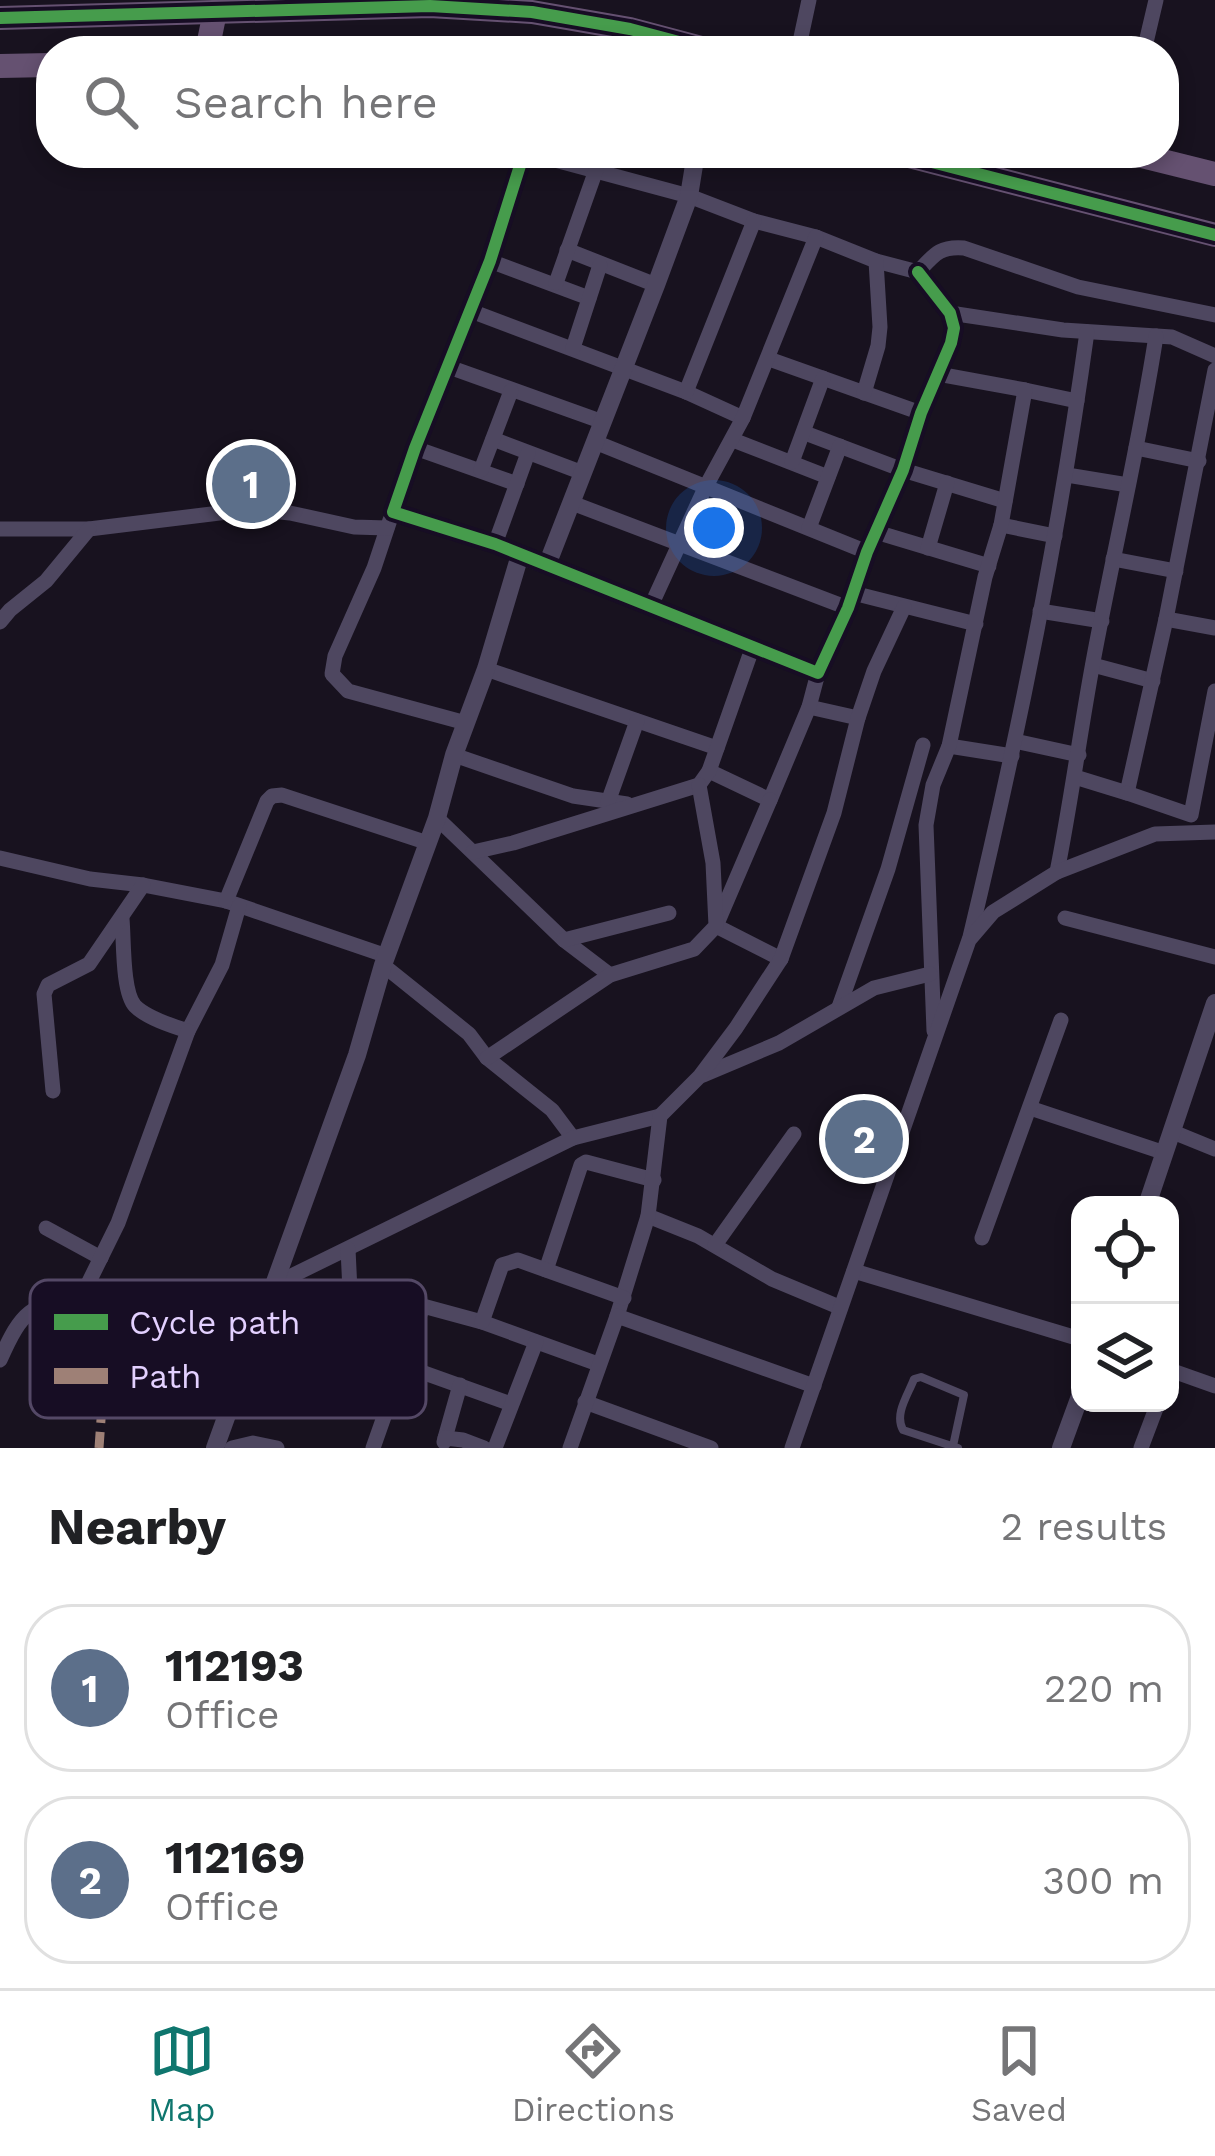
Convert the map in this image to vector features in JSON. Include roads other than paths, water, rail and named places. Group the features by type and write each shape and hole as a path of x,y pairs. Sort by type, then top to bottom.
{"main road":[{"path":"0,19 92,8 215,12 430,3 532,12 656,36"},
{"path":"210,36 215,12"},
{"path":"0,66 36,65"},
{"path":"1179,165 1215,174"},
{"path":"955,168 1215,235"}],"street":[{"path":"801,36 809,0"},
{"path":"1148,36 1156,0"},
{"path":"466,722 348,691 332,674 415,448 472,311 521,168"},
{"path":"487,1058 610,975 694,949 716,926 809,707 818,673 903,470 954,328 950,313 918,272 588,168"},
{"path":"547,565 656,285 693,168"},
{"path":"556,283 596,170"},
{"path":"686,392 754,220"},
{"path":"650,608 743,418 816,237"},
{"path":"918,272 935,254 949,247 964,248 1078,287 1215,315"},
{"path":"567,250 656,285"},
{"path":"490,261 589,298"},
{"path":"864,393 880,327 876,261"},
{"path":"572,348 600,265"},
{"path":"472,311 743,418"},
{"path":"950,313 1087,332 1156,336 1187,342 1215,356"},
{"path":"791,1448 969,940 1067,475 1087,332"},
{"path":"1057,872 1156,336"},
{"path":"769,359 920,413"},
{"path":"449,367 599,432 705,488 867,552"},
{"path":"1127,793 1215,370"},
{"path":"938,374 1078,401"},
{"path":"792,462 823,378"},
{"path":"934,1040 926,826 1001,525 1025,390"},
{"path":"481,470 512,391"},
{"path":"805,433 1005,501"},
{"path":"493,439 583,473"},
{"path":"733,440 828,477"},
{"path":"809,528 840,446"},
{"path":"415,448 517,484"},
{"path":"1136,448 1198,460"},
{"path":"495,544 528,453"},
{"path":"1067,475 1128,485"},
{"path":"1194,483 1215,487"},
{"path":"928,548 947,484"},
{"path":"572,503 850,601 904,607 976,624"},
{"path":"0,529 89,529 252,509 354,527 390,520 495,544 818,673"},
{"path":"1001,525 1055,536"},
{"path":"0,622 46,581 89,529"},
{"path":"876,532 988,566"},
{"path":"276,1280 437,818 520,555"},
{"path":"1113,559 1176,571"},
{"path":"284,1280 574,1138 660,1116 700,1076 781,959 834,814 874,671 904,607"},
{"path":"1040,611 1102,621"},
{"path":"1166,619 1215,628"},
{"path":"716,926 704,778 753,646"},
{"path":"1093,664 1153,681"},
{"path":"486,669 717,748"},
{"path":"1191,815 1215,692"},
{"path":"809,707 859,718"},
{"path":"608,802 637,721"},
{"path":"839,1007 888,869 923,745"},
{"path":"949,746 1079,755"},
{"path":"454,755 573,796 635,805"},
{"path":"1075,777 1191,815 1213,832"},
{"path":"473,852 635,805 704,778 770,800"},
{"path":"90,1280 118,1223 188,1031 222,964 232,904 267,801 282,795 428,843"},
{"path":"437,818 564,940 610,975"},
{"path":"969,940 993,912 1057,872 1155,834 1213,832"},
{"path":"0,858 232,904 385,960 469,1034 487,1058 552,1110 574,1138"},
{"path":"53,1091 44,994 49,985 88,964 143,885"},
{"path":"564,940 669,913"},
{"path":"1065,918 1215,957"},
{"path":"122,919 126,989 133,1004 188,1031"},
{"path":"716,926 781,959"},
{"path":"700,1076 778,1043 874,988 930,974"},
{"path":"1150,1196 1215,1003"},
{"path":"982,1238 1061,1021"},
{"path":"1030,1108 1165,1154"},
{"path":"570,1448 648,1216 660,1116"},
{"path":"1173,1132 1215,1149"},
{"path":"715,1246 794,1134"},
{"path":"546,1270 580,1165 586,1162 654,1180"},
{"path":"648,1216 715,1246 772,1279 839,1306"},
{"path":"46,1228 101,1258"},
{"path":"348,1250 349,1280"},
{"path":"482,1322 502,1264 509,1261 518,1260 624,1298"},
{"path":"854,1271 1071,1336"},
{"path":"426,1307 598,1364"},
{"path":"0,1360 22,1316 30,1312"},
{"path":"617,1316 814,1386"},
{"path":"495,1448 536,1342"},
{"path":"426,1373 512,1404"},
{"path":"1179,1373 1215,1386"},
{"path":"460,1385 444,1443 464,1440 484,1448"},
{"path":"585,1402 711,1448"},
{"path":"1061,1448 1074,1412"},
{"path":"1142,1448 1155,1412"},
{"path":"215,1448 226,1418"},
{"path":"373,1448 383,1418"},
{"path":"656,1448 662,1430"},
{"path":"232,1448 253,1443 277,1448"}],"lane":[{"path":"914,1378 964,1395 956,1447 900,1426 898,1418 914,1378"}],"place":[{"name":"112193","path":"251,484"},
{"name":"112169","path":"864,1139"}]}
